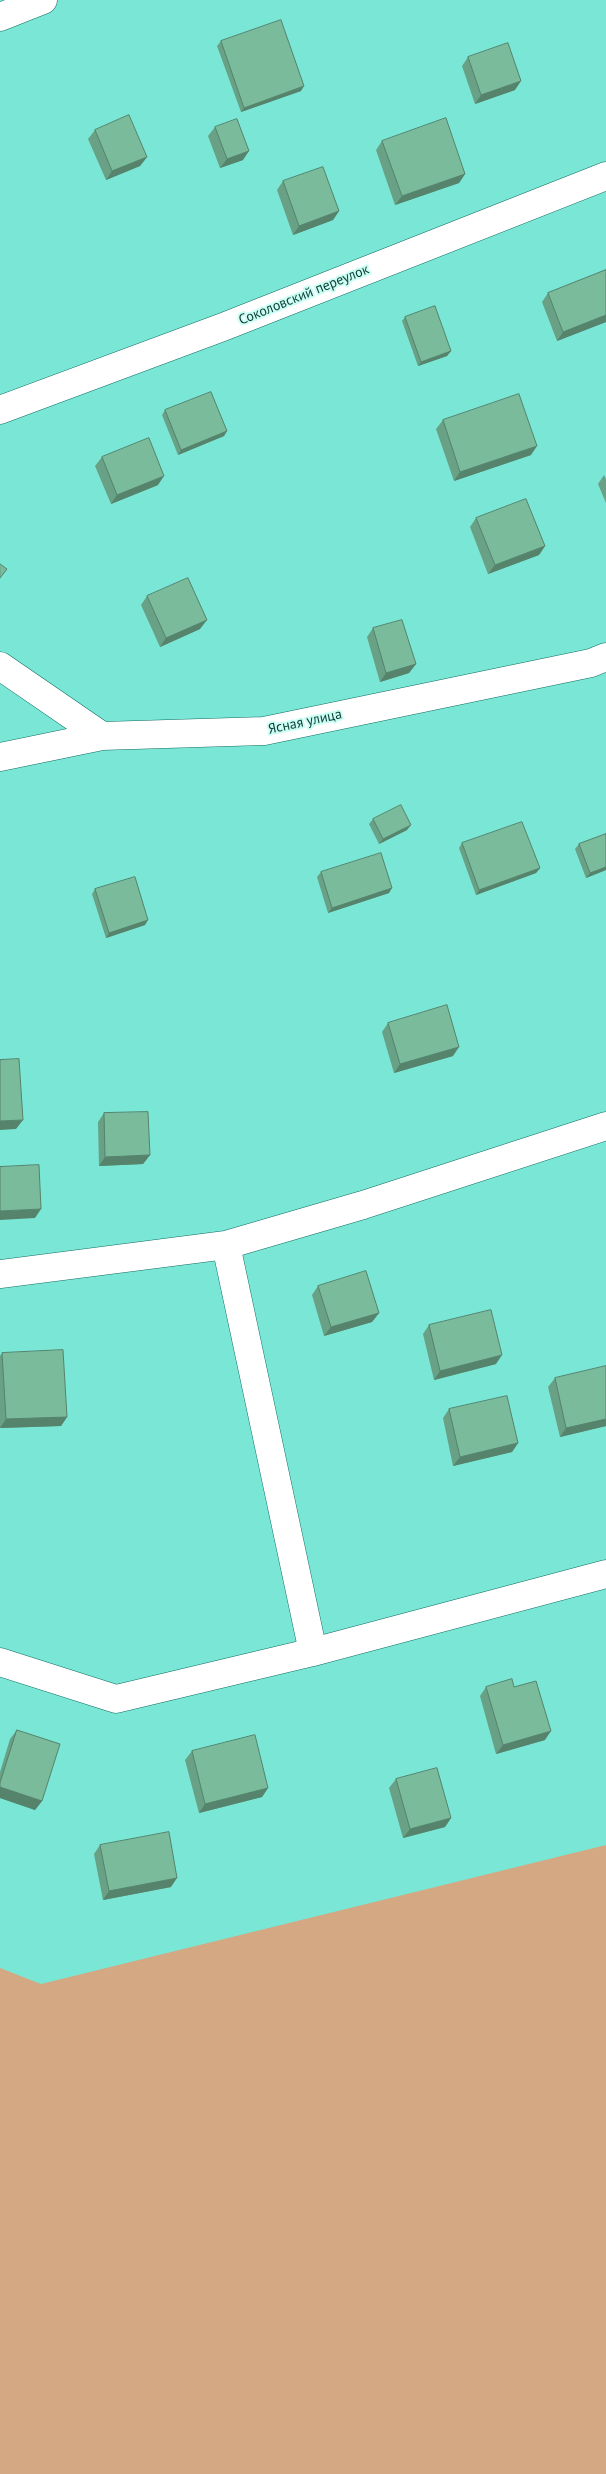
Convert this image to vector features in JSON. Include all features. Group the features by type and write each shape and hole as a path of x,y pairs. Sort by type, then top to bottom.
{"street":[{"path":"0,16 43,0"},
{"name":"Соколовский переулок","path":"0,410 223,327 606,176"},
{"name":"Ясная улица","path":"0,757 102,736 264,731 591,663 606,657"},
{"path":"0,666 102,736"},
{"path":"0,1274 226,1245 363,1205 606,1126"},
{"path":"226,1245 313,1652"},
{"path":"0,1662 116,1699 313,1652 606,1574"}],"shaded area":[{"path":"606,1845 606,2474 0,2474 0,1968 41,1984"}],"building":[{"path":"281,20 304,86 244,108 221,41"},
{"path":"508,43 521,81 481,95 468,57"},
{"path":"129,115 147,157 112,171 95,130"},
{"path":"446,118 465,174 402,196 382,141"},
{"path":"237,119 249,151 227,159 215,127"},
{"path":"323,167 339,211 299,226 283,181"},
{"path":"606,270 606,315 563,332 548,293"},
{"path":"435,306 451,351 421,362 405,317"},
{"path":"211,392 227,431 181,450 165,410"},
{"path":"519,394 537,446 460,472 443,420"},
{"path":"149,438 164,476 117,495 102,457"},
{"path":"526,499 545,546 495,565 476,518"},
{"path":"0,564 7,569 0,578"},
{"path":"188,578 207,620 166,638 147,596"},
{"path":"402,620 416,664 386,673 373,628"},
{"path":"401,805 411,825 383,839 373,819"},
{"path":"522,822 540,868 479,890 462,843"},
{"path":"606,834 606,867 590,873 579,844"},
{"path":"381,853 392,888 332,908 321,872"},
{"path":"135,877 148,920 109,933 95,889"},
{"path":"447,1005 459,1047 400,1064 388,1023"},
{"path":"19,1059 23,1120 0,1121 0,1060"},
{"path":"148,1112 150,1155 105,1157 104,1113"},
{"path":"39,1165 41,1209 0,1211 0,1167"},
{"path":"366,1271 379,1313 331,1327 318,1286"},
{"path":"491,1310 502,1355 440,1371 429,1325"},
{"path":"63,1350 67,1417 6,1419 2,1353"},
{"path":"606,1366 606,1419 566,1428 555,1378"},
{"path":"507,1396 518,1443 460,1457 449,1409"},
{"path":"512,1679 514,1687 536,1681 551,1731 503,1745 486,1687"},
{"path":"17,1730 60,1744 42,1801 0,1787"},
{"path":"255,1735 268,1788 205,1804 192,1751"},
{"path":"437,1768 451,1818 410,1829 396,1779"},
{"path":"169,1832 177,1878 109,1891 100,1845"}]}
